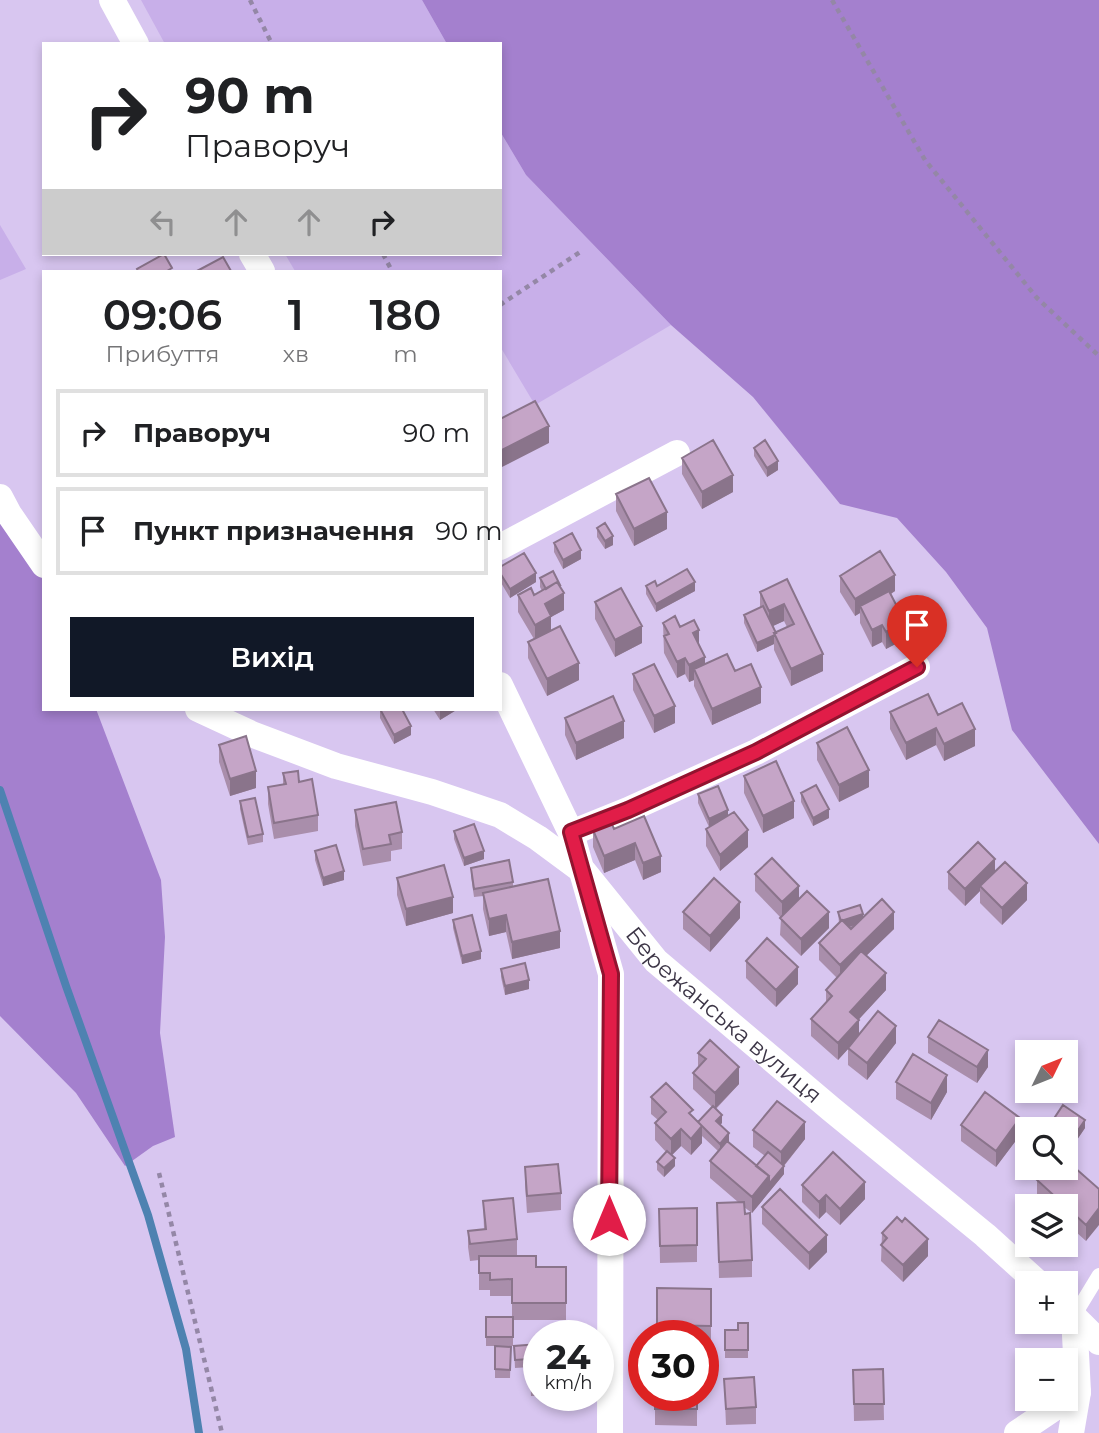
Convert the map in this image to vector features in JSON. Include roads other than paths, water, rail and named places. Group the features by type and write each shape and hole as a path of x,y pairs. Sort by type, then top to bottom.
{"street":[{"path":"112,0 135,42"},
{"path":"502,546 677,453"},
{"path":"0,497 42,562"},
{"path":"571,832 628,810 756,752 917,667"},
{"path":"502,689 571,832 611,974 610,1433"},
{"name":"Бережанська вулиця","path":"202,711 254,735 336,766 432,792 500,815 538,838 584,872 656,961 831,1109 985,1234 1025,1271"},
{"path":"1078,1320 1099,1342"},
{"path":"1017,1433 1050,1411"},
{"path":"1071,1433 1075,1411"}],"lane":[{"path":"1078,1302 1099,1275"}],"waterway":[{"path":"0,790 66,986 148,1215 186,1349 199,1433"}]}
